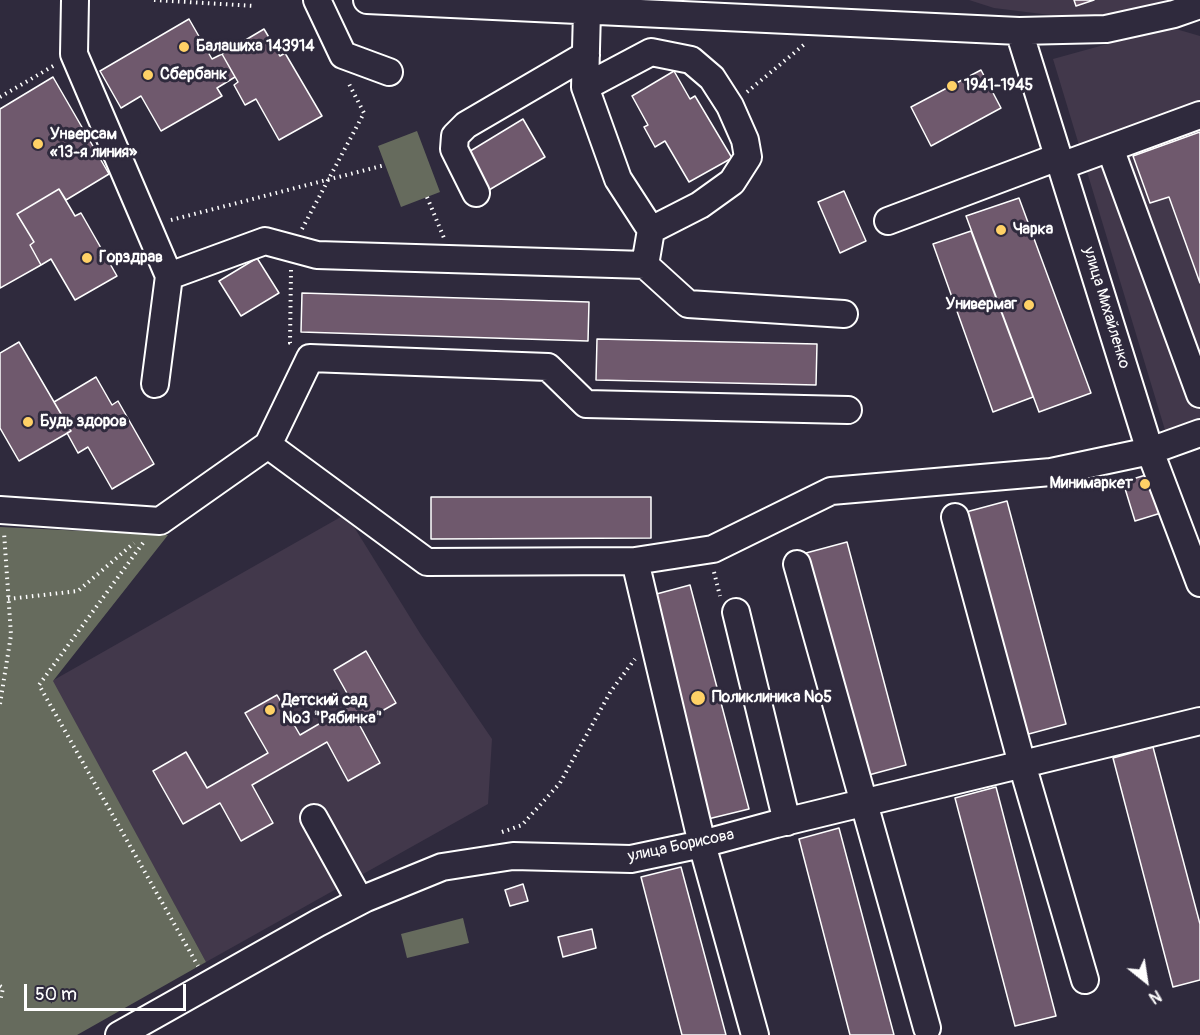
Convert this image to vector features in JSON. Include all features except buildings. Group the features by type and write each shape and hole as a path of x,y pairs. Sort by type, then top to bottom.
{"street":[{"path":"75,0 74,54 169,276 155,384"},
{"path":"317,0 343,55 389,72"},
{"path":"368,0 587,11 762,6 1019,31 1106,29 1174,14 1200,5"},
{"path":"587,11 585,87 618,179 651,230 645,265"},
{"name":"улица Михайленко","path":"1019,31 1150,451 1200,583"},
{"path":"585,87 651,52 691,60 712,78 730,106 745,140 748,157 732,182 700,205 651,230"},
{"path":"476,193 454,149 455,136 466,125 586,55"},
{"path":"888,221 1060,161 1110,148 1200,115"},
{"path":"1110,148 1200,394"},
{"path":"169,276 265,241 317,255 645,265 688,304 844,314"},
{"path":"1,510 160,521 268,446 310,358 548,368 586,404 848,410"},
{"path":"268,446 428,562 635,561 713,549 831,491 1051,472 1150,451 1200,433"},
{"path":"955,517 1022,764 1085,980"},
{"path":"635,561 702,844 755,1035"},
{"path":"797,564 927,1028"},
{"path":"736,612 787,822"},
{"name":"улица Борисова","path":"119,1035 360,901 442,867 513,856 631,859 702,844 1200,721"},
{"path":"314,818 360,901"}],"path":[{"path":"154,0 255,6"},
{"path":"0,98 74,54"},
{"path":"310,358 290,342 292,248 364,113 343,72"},
{"path":"148,226 385,165"},
{"path":"427,197 453,259"},
{"path":"0,704 11,635 1,510"},
{"path":"8,599 78,591 160,521"},
{"path":"160,521 39,686 209,984"},
{"path":"501,833 522,825 560,783 611,691 652,637"},
{"path":"0,986 3,988 0,1002"}],"shaded area":[{"path":"969,0 1175,0 1118,18 1058,16 994,8"},
{"path":"1169,27 1200,36 1200,418 1165,430 1053,59"},
{"name":"Детский сад №3 \"Рябинка\"","path":"346,514 421,635 492,739 488,804 206,962 52,681"}],"green space":[{"path":"417,131 440,192 401,207 378,146"},
{"path":"0,527 168,535 53,681 206,962 77,1035 0,1035"},
{"path":"463,918 469,943 407,958 401,934"}],"place":[{"name":"Балашиха 143914","path":"184,47"},
{"name":"Сбербанк","path":"148,75"},
{"name":"1941-1945","path":"952,86"},
{"name":"Унверсам «13-я линия»","path":"38,144"},
{"name":"Чарка","path":"1001,230"},
{"name":"Горздрав","path":"87,258"},
{"name":"Универмаг","path":"1029,305"},
{"name":"Будь здоров","path":"28,422"},
{"name":"Минимаркет","path":"1145,484"},
{"name":"Поликлиника №5","path":"698,698"},
{"name":"Детский сад №3 \"Рябинка\"","path":"270,710"}]}
